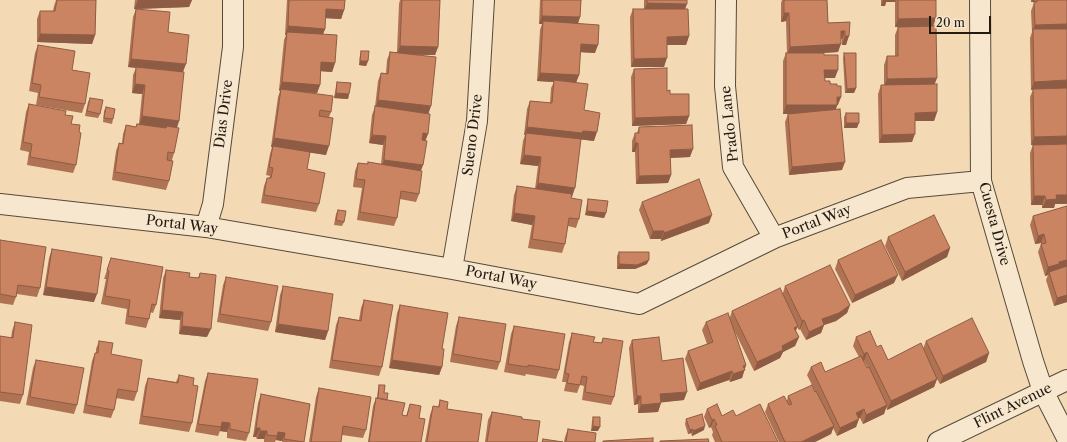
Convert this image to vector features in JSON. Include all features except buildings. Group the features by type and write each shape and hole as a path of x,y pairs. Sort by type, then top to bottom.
{"street":[{"name":"Dias Drive","path":"206,227 212,204 233,47 233,0"},
{"name":"Sueno Drive","path":"452,269 477,121 484,0"},
{"name":"Prado Lane","path":"726,0 725,86 733,167 774,238"},
{"name":"Cuesta Drive","path":"980,0 981,181 1043,391 1067,438"},
{"name":"Portal Way","path":"0,204 206,227 452,269 639,304 774,238 908,188 981,181"},
{"name":"Flint Avenue","path":"938,442 1067,380"}]}
